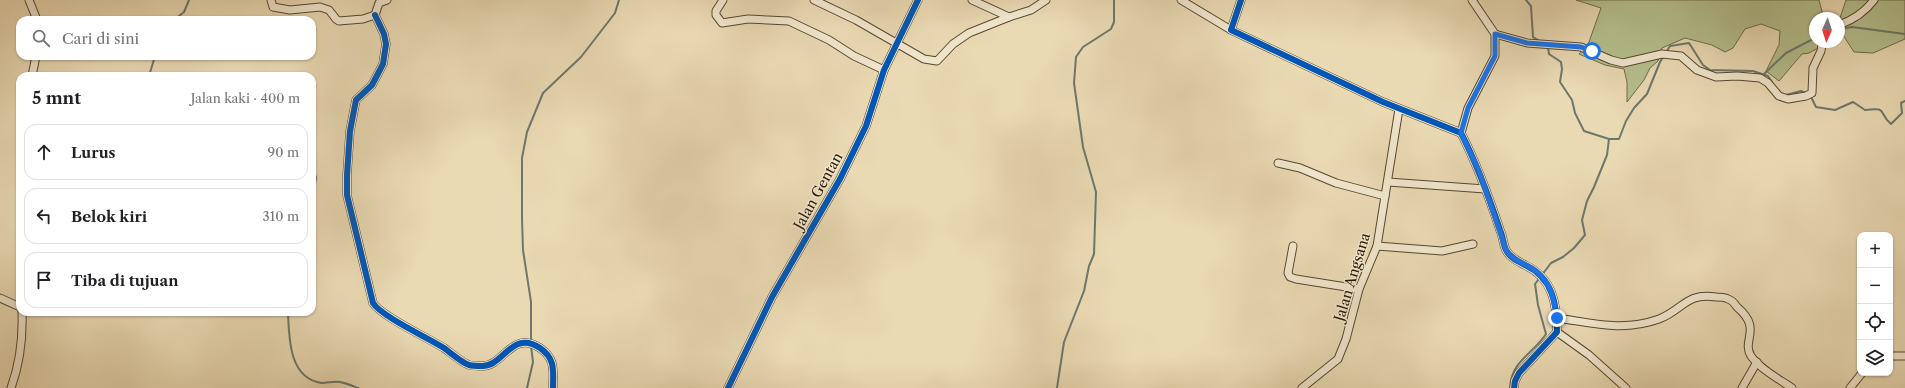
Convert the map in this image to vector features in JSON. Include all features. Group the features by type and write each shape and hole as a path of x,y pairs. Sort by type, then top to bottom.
{"street":[{"path":"29,0 35,16"},
{"path":"271,0 273,7 290,10 320,7 329,10 339,21 363,19 375,15"},
{"path":"387,0 379,2 375,15 384,34 386,44 383,64 372,85 356,100 350,130 347,175 347,195 358,234 373,303 383,313 426,337 469,365 483,366 491,364 503,353 517,344 534,344 550,357 554,365 553,388"},
{"path":"723,0 716,11 718,20 722,23 748,19 789,21 829,40 854,56 884,70"},
{"path":"814,0 856,20 924,59 937,61 953,44 969,33 1031,10 1046,0"},
{"name":"Jalan Gentan","path":"728,388 772,296 840,179 866,126 884,70 918,0"},
{"path":"972,0 1010,17"},
{"path":"1181,0 1231,30 1314,71 1399,109 1461,133"},
{"path":"1231,30 1241,0"},
{"path":"1472,0 1495,34 1495,56 1468,108 1461,133 1474,159 1506,250 1513,258 1546,279 1552,292 1557,318 1557,332 1519,373 1515,381 1514,388"},
{"path":"1845,23 1867,10 1874,0"},
{"path":"1495,34 1527,43 1581,47 1623,63 1662,54 1681,56 1697,70 1716,77 1749,76 1768,83 1779,96 1788,99 1809,95 1813,68 1821,48"},
{"path":"33,72 35,60"},
{"name":"Jalan Angsana","path":"1302,388 1338,359 1346,339 1359,289 1377,246 1399,109"},
{"path":"1278,163 1300,168 1336,183 1385,196"},
{"path":"1388,182 1485,189"},
{"path":"1377,246 1442,251 1473,244"},
{"path":"1293,246 1288,273 1290,277 1359,289"},
{"path":"1557,318 1600,326 1630,326 1660,319 1695,296 1710,296 1728,299 1744,313 1750,322 1751,332 1748,344 1750,355 1792,388"},
{"path":"0,298 16,305"},
{"path":"11,388 20,357 23,333 22,316"},
{"path":"1557,332 1589,355 1626,388"},
{"path":"1893,356 1905,356"},
{"path":"1742,388 1757,362"},
{"path":"1850,388 1860,376"}],"green space":[{"path":"1576,0 1819,0 1822,12 1809,12 1809,48 1818,48 1809,53 1802,54 1779,81 1766,71 1779,45 1780,31 1761,24 1745,29 1733,48 1725,52 1712,45 1685,38 1662,48 1658,61 1650,68 1644,80 1627,102 1627,82 1624,69 1605,65 1579,54 1589,42 1601,8"},
{"path":"1846,0 1905,0 1905,39 1873,53 1854,52 1845,38 1845,12 1842,12"}],"waterway":[{"path":"179,16 184,12 189,0"},
{"path":"531,342 531,302 523,250 522,219 522,158 527,132 543,93 581,57 615,13 619,0"},
{"path":"1057,388 1064,342 1084,291 1089,266 1094,254 1096,192 1083,147 1074,83 1076,57 1083,47 1111,29 1114,22 1114,0"},
{"path":"1526,0 1531,6 1533,37 1538,40"},
{"path":"1845,28 1852,27 1905,34"},
{"path":"1763,75 1786,53 1809,41"},
{"path":"1510,388 1511,379 1518,364 1546,334 1538,305 1535,284 1551,263 1563,257 1574,248 1585,235 1582,220 1587,201 1607,155 1609,139 1619,139 1626,121 1634,108 1647,94 1660,62 1670,46 1689,43 1703,65 1710,70 1753,71 1768,76 1772,82"},
{"path":"1548,47 1549,54 1561,62 1562,69 1560,82 1572,100 1575,113 1584,131 1609,139"},
{"path":"150,72 154,60"},
{"path":"1786,95 1801,91 1806,93"},
{"path":"1810,95 1816,107 1835,110 1853,102 1865,110 1880,110 1891,124 1902,113 1901,103 1905,101"},
{"path":"288,316 290,345 297,366 303,374 311,380 322,383 340,382 358,388"},
{"path":"527,388 533,362 531,346"}],"cycle path":[{"path":"728,388 772,297 840,179 866,126 884,70 918,0"},
{"path":"1241,0 1231,30 1383,102 1461,133 1482,181 1506,250 1517,261 1534,270 1542,277 1552,293 1554,302 1557,332 1519,373 1515,381 1514,388"},
{"path":"375,15 384,34 386,44 383,64 372,85 356,100 350,131 347,175 347,195 373,303 385,314 444,348 459,360 469,365 489,365 515,346 522,343 530,343 540,348 549,356 553,371 553,388"}],"route":[{"path":"1557,318 1552,292 1546,279 1508,254 1479,171 1461,133 1468,108 1495,56 1495,34 1527,43 1581,47 1592,51"}]}
